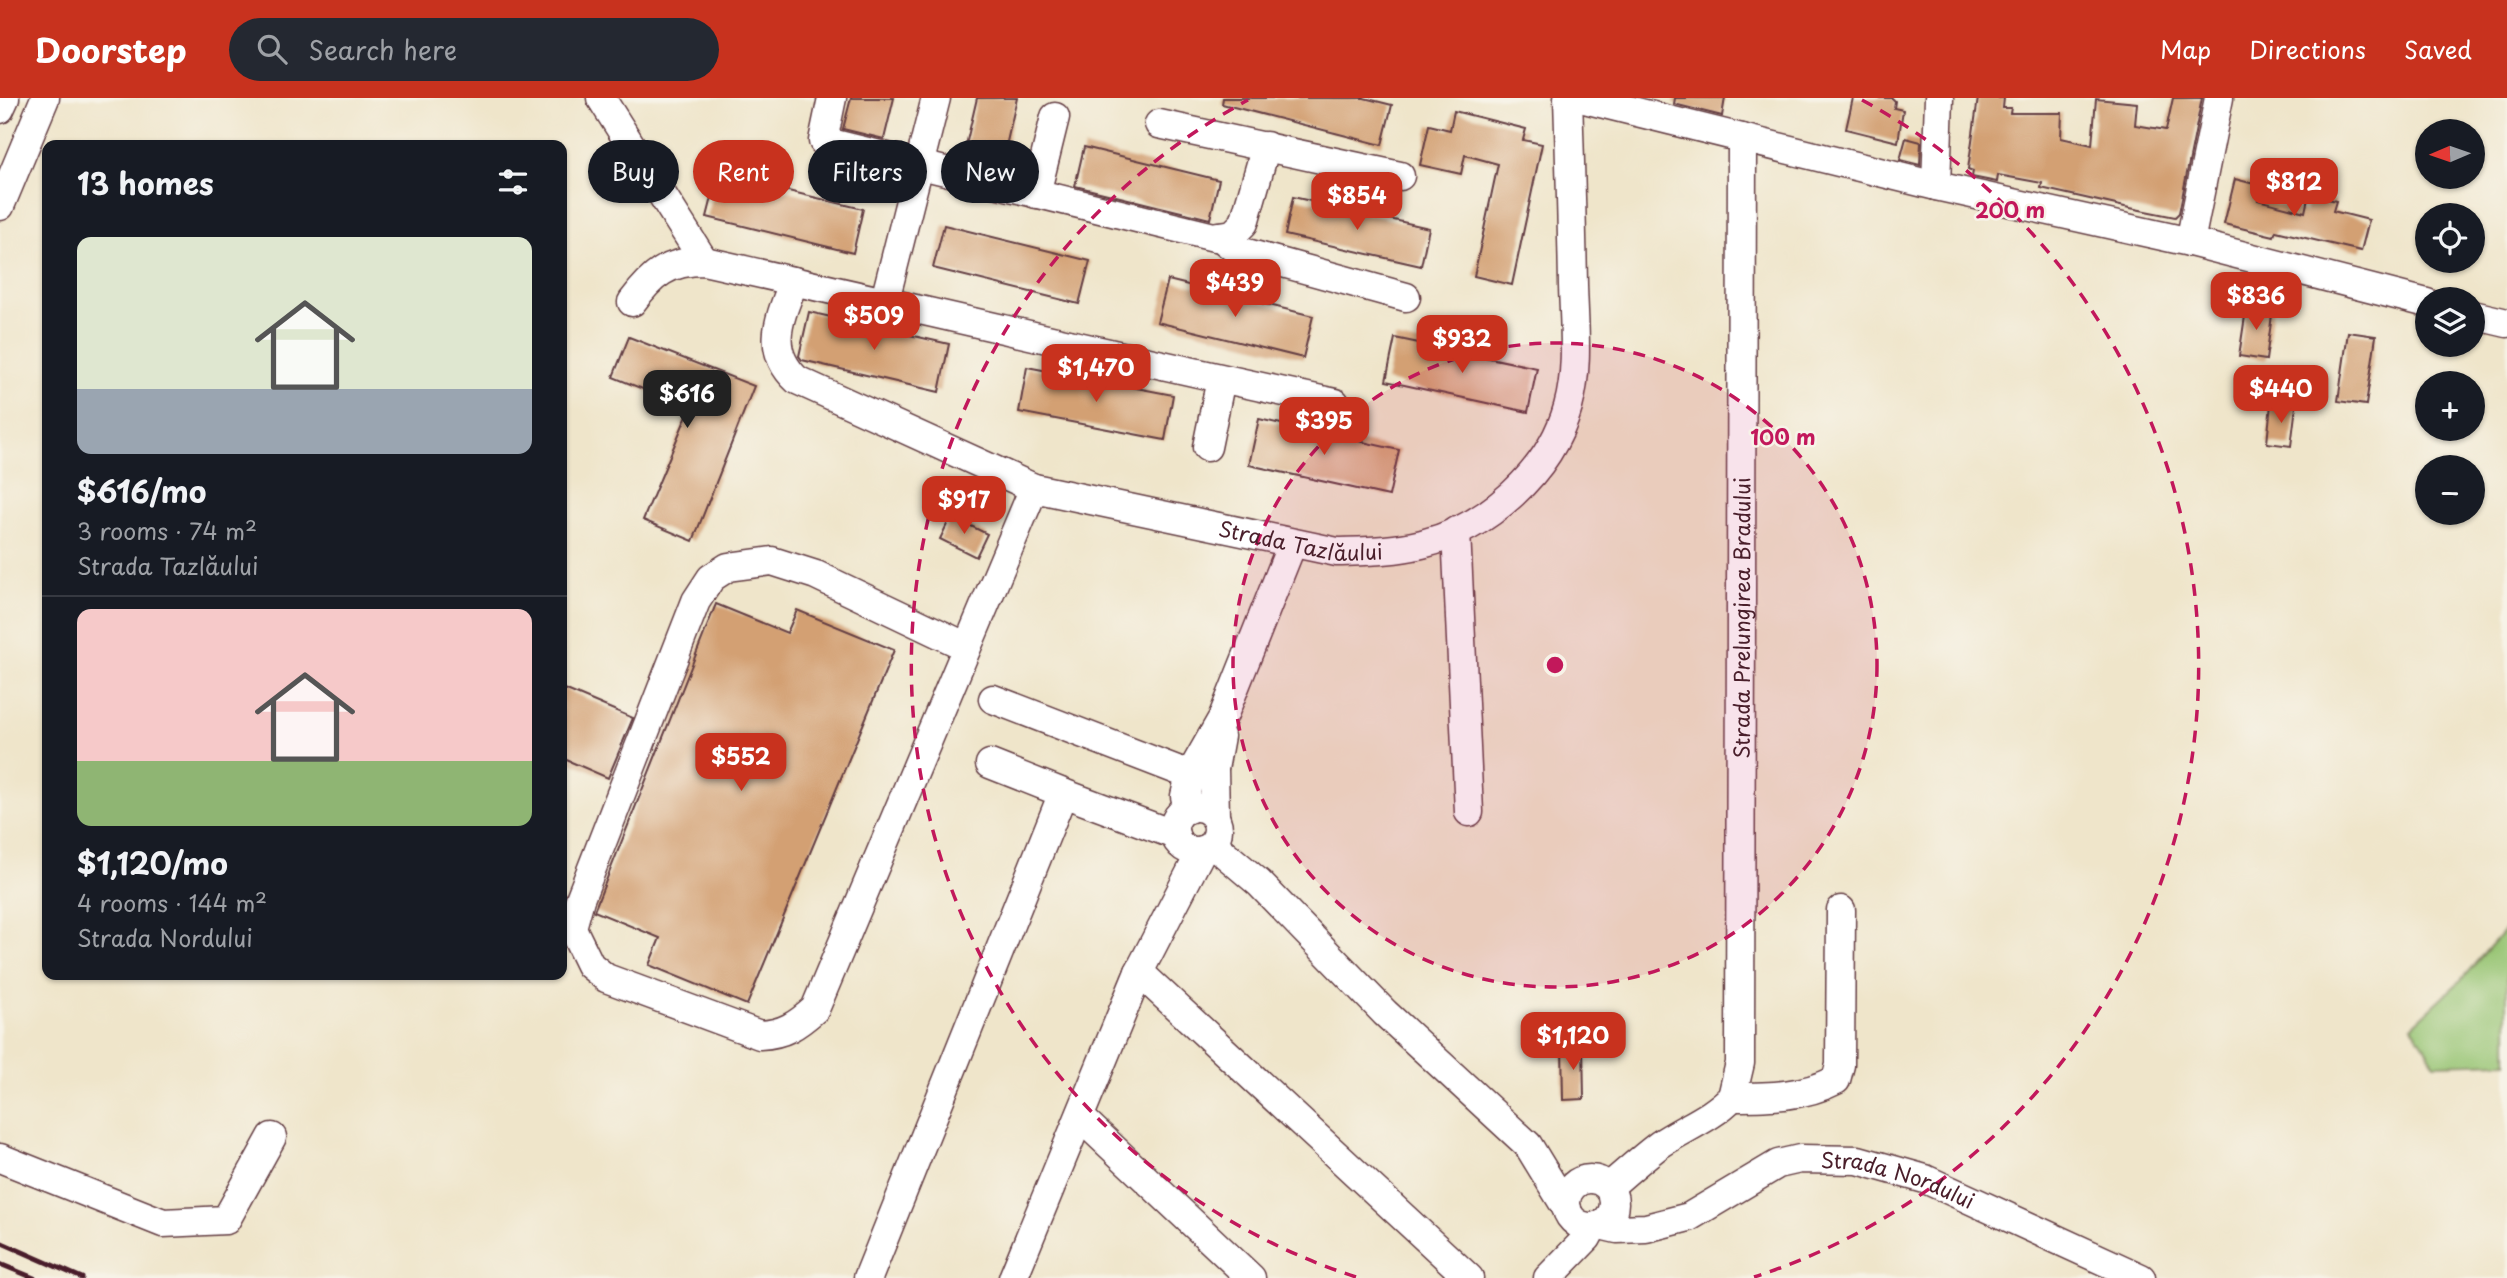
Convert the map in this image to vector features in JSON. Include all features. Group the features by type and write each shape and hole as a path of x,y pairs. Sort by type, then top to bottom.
{"street":[{"path":"0,109 5,98"},
{"path":"0,206 45,98"},
{"path":"601,98 695,261"},
{"path":"823,140 832,98"},
{"path":"926,140 936,98"},
{"name":"Strada Tazlăului","path":"794,281 779,321 777,352 784,367 797,380 1034,488 1337,552 1387,551 1424,544 1457,531 1510,497 1541,463 1568,408 1575,358 1568,98"},
{"path":"1580,98 1649,106 1742,138 1936,186 2190,242 2415,300"},
{"path":"1936,186 1939,98"},
{"path":"2190,242 2219,98"},
{"path":"1039,182 1055,117"},
{"path":"1158,124 1400,176"},
{"name":"Strada Prelungirea Bradului","path":"1732,1097 1740,1063 1742,138"},
{"path":"1039,195 1219,236 1233,234 1244,223 1266,146"},
{"path":"885,300 910,203"},
{"path":"1219,236 1236,250 1406,297"},
{"path":"632,302 651,276 667,267 695,261 885,300 1335,403"},
{"path":"2485,318 2507,323"},
{"path":"1207,447 1221,379"},
{"path":"967,647 816,575 772,561 728,568 711,578 696,601 580,899 572,928 590,965 606,978 760,1035 776,1035 796,1026 815,1009 1034,488"},
{"path":"1457,531 1469,812"},
{"path":"1194,831 1185,796 1190,775 1222,719 1292,544"},
{"path":"993,699 1190,775"},
{"path":"1013,1278 1139,972 1174,901 1214,769 1222,719"},
{"path":"990,764 1063,793 1194,831 1259,883 1385,1013 1528,1145 1569,1165 1591,1208 1658,1146 1694,1122 1718,1111 1732,1097 1777,1097 1820,1088 1836,1080 1840,1065 1842,911"},
{"path":"868,1278 1063,793"},
{"path":"1139,972 1469,1278"},
{"path":"1080,1117 1251,1278"},
{"path":"0,1158 163,1223 226,1220 272,1137"},
{"name":"Strada Nordului","path":"1591,1208 1630,1229 1689,1217 1778,1164 1800,1159 1858,1160 1925,1179 2141,1278"}],"green space":[{"path":"2507,927 2507,1062 2435,1064 2412,1026 2460,981"}],"building":[{"path":"851,98 894,98 884,139 843,129"},
{"path":"977,98 1017,98 1007,140 967,140"},
{"path":"1223,98 1364,98 1392,105 1382,145 1222,104"},
{"path":"1675,98 1725,98 1722,116 1674,104"},
{"path":"1853,98 1892,98 1895,101 1894,108 1903,110 1898,142 1846,129"},
{"path":"1978,98 2004,98 2003,108 2011,108 2010,113 2062,113 2061,138 2092,145 2096,99 2137,103 2135,125 2166,130 2173,98 2202,98 2179,213 2175,217 2125,207 2041,188 2042,183 1998,175 1997,182 1972,177 1973,171 1968,169"},
{"path":"1454,111 1526,129 1523,140 1542,144 1512,285 1474,276 1498,164 1465,155 1461,174 1420,165 1429,125 1450,130"},
{"path":"1906,138 1921,142 1920,165 1900,160"},
{"path":"1084,147 1219,180 1210,219 1075,186"},
{"path":"2235,179 2262,186 2258,200 2305,212 2309,194 2336,201 2333,211 2369,220 2361,251 2276,231 2274,236 2224,224"},
{"path":"794,192 808,196 808,203 838,203 863,209 853,253 707,217 711,203 794,203"},
{"path":"1293,197 1429,228 1421,266 1285,235"},
{"path":"944,225 1090,261 1079,304 933,268"},
{"path":"1168,280 1313,316 1303,358 1157,322"},
{"path":"2247,303 2273,307 2266,360 2239,356"},
{"path":"809,312 949,344 939,392 802,360 799,356"},
{"path":"2348,332 2376,336 2366,405 2338,401"},
{"path":"629,337 754,386 693,541 643,520 690,408 613,377"},
{"path":"1395,338 1537,368 1528,412 1386,381"},
{"path":"1027,367 1173,395 1165,440 1019,412"},
{"path":"2271,404 2296,406 2291,446 2267,443"},
{"path":"1259,419 1399,450 1389,496 1249,465"},
{"path":"951,516 987,534 976,557 940,539"},
{"path":"716,604 787,633 797,610 894,650 747,1005 649,965 660,938 594,911"},
{"path":"567,690 633,718 608,778 567,760"},
{"path":"1562,1044 1583,1044 1584,1099 1563,1100"}],"railway":[{"path":"0,1242 82,1278"},
{"path":"0,1264 34,1278"}]}
